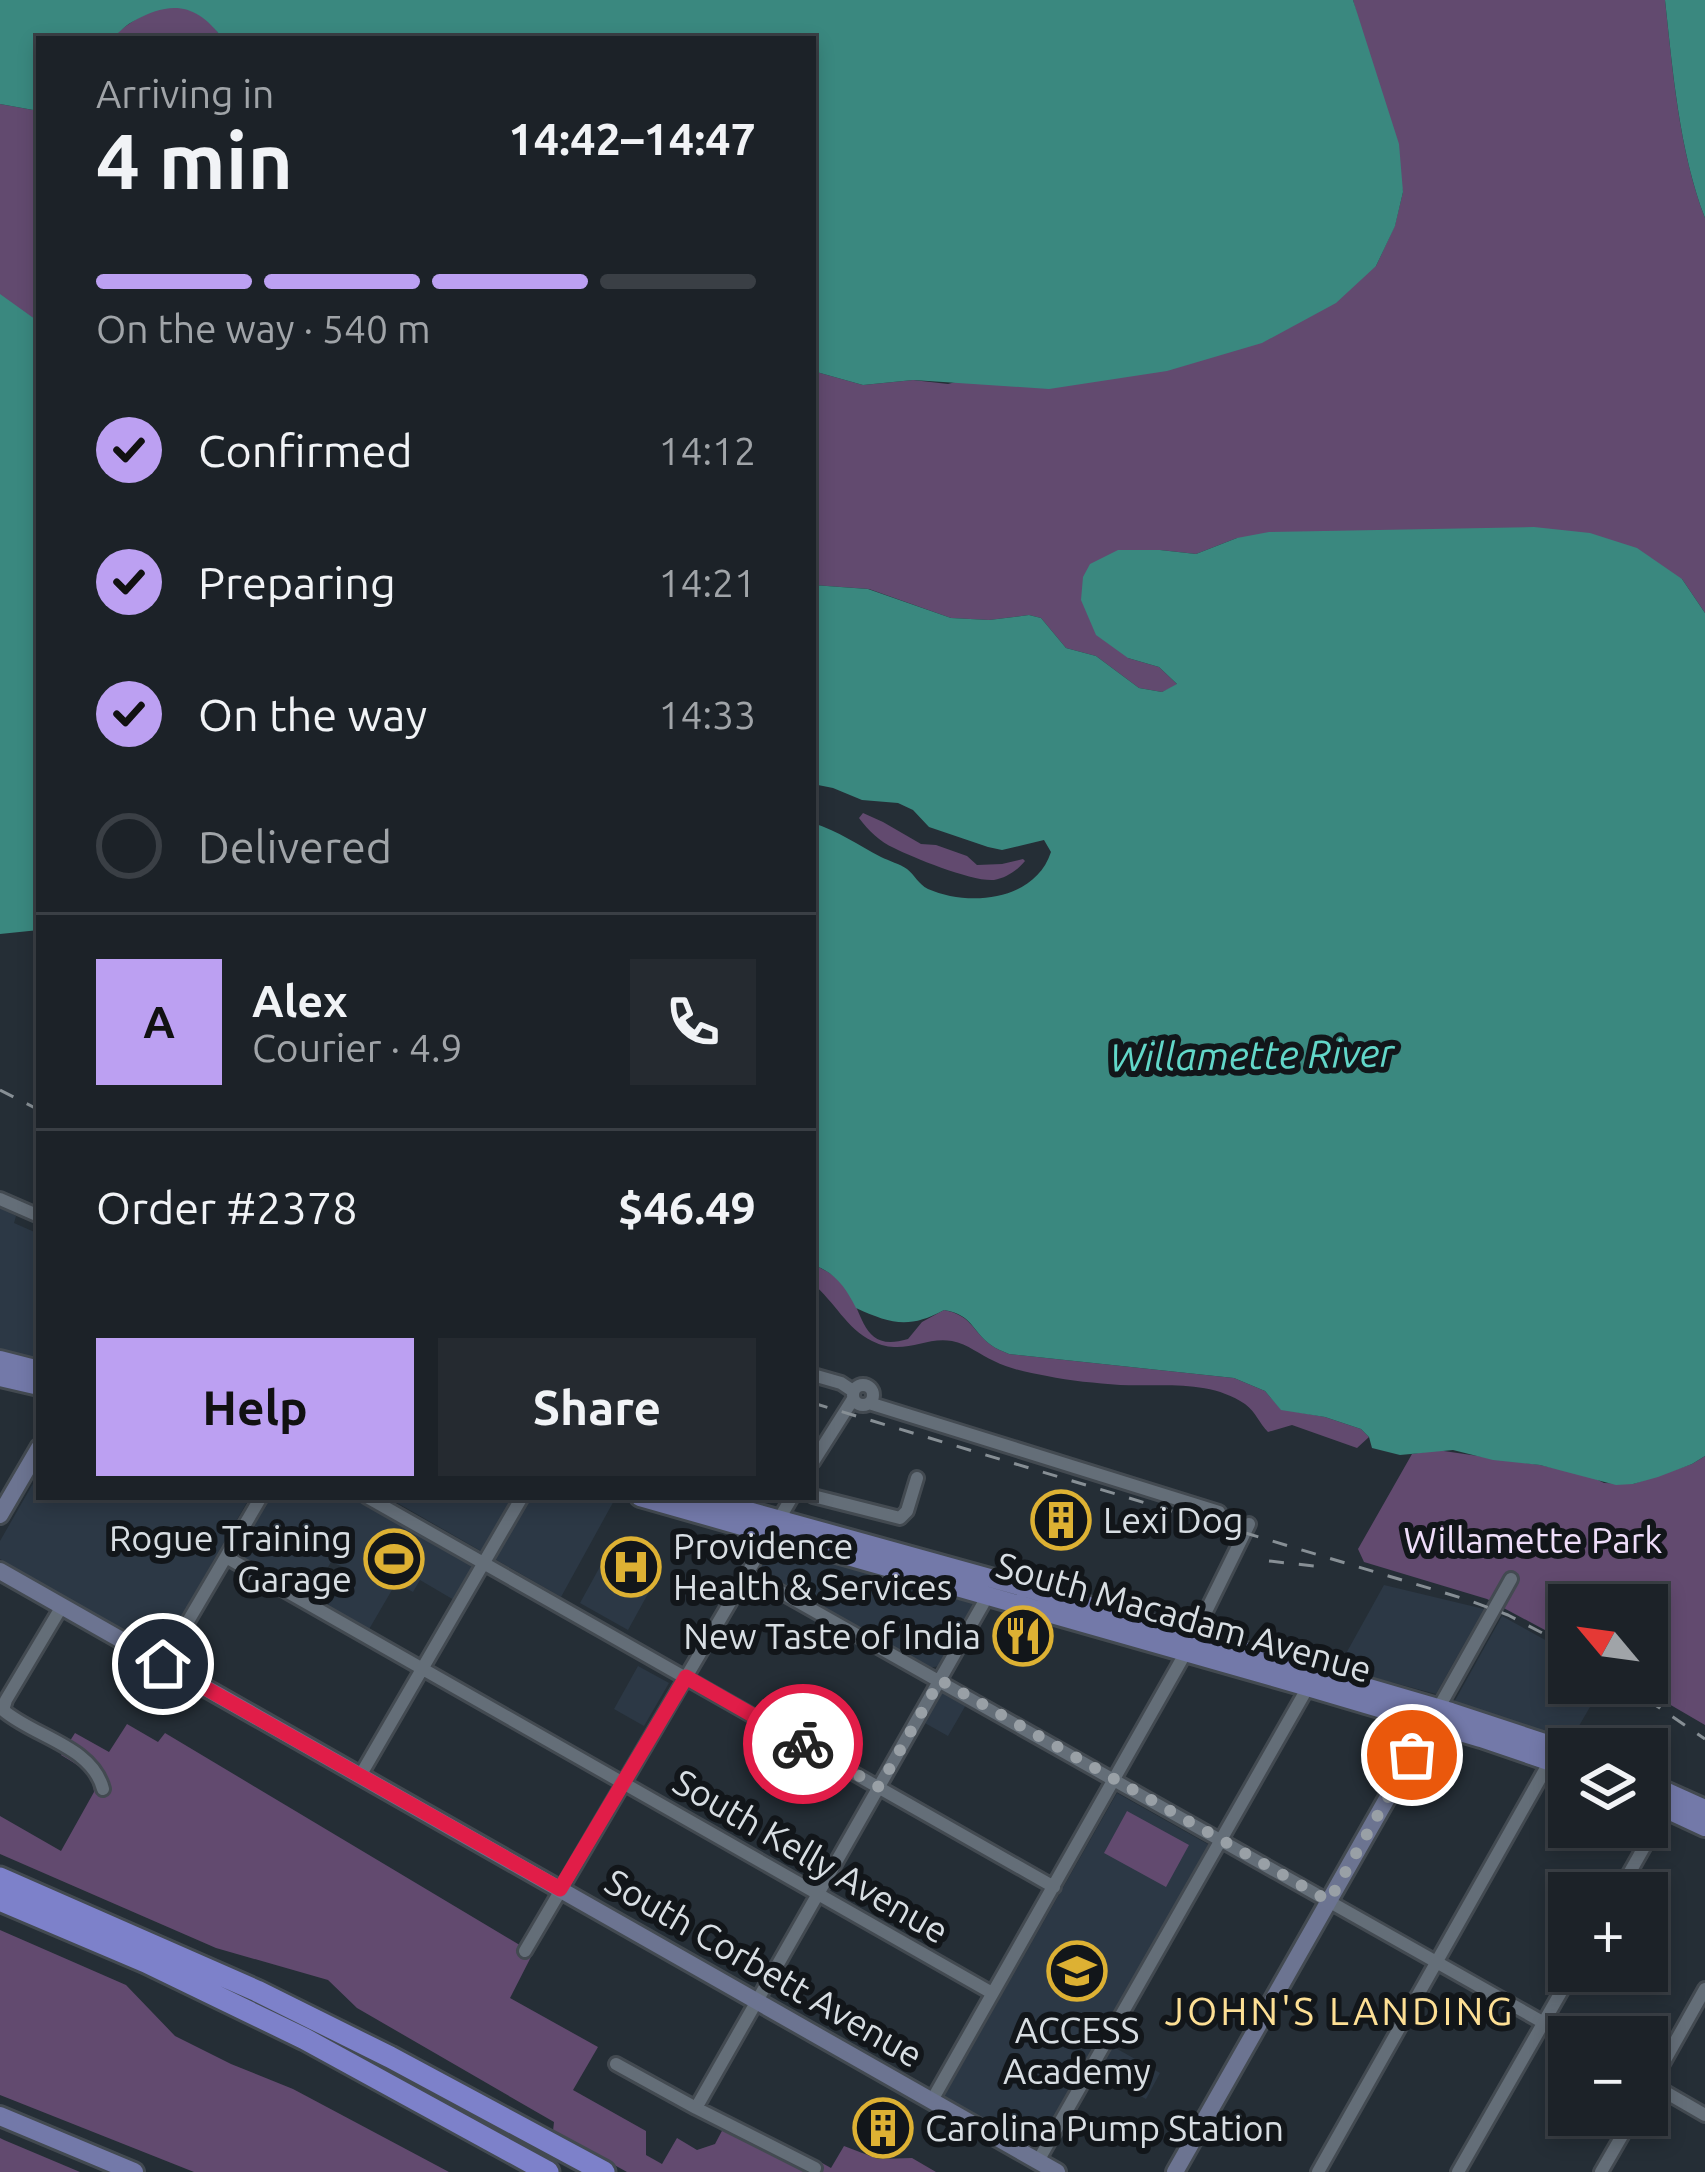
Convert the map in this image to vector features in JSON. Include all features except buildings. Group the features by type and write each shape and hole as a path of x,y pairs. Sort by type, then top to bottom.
{"highway":[{"path":"0,1878 211,1969 604,2172"},
{"path":"0,1900 271,2022 548,2172"}],"main road":[{"path":"0,1360 36,1369"},
{"path":"0,1377 36,1385"},
{"name":"South Macadam Avenue","path":"653,1500 986,1585 1434,1716 1548,1760"},
{"name":"South Macadam Avenue","path":"705,1500 773,1528"},
{"name":"South Macadam Avenue","path":"1190,1645 1308,1687 1548,1743"},
{"path":"1670,1802 1705,1809"},
{"path":"1670,1802 1705,1827"},
{"path":"0,2116 134,2172"}],"street":[{"path":"0,1199 36,1215"},
{"path":"816,1377 841,1383 853,1395"},
{"path":"816,1457 861,1385 870,1387 869,1403 1219,1512"},
{"path":"0,1515 36,1453"},
{"path":"816,1497 900,1519 917,1478"},
{"path":"163,1664 259,1500"},
{"path":"372,1500 1054,1887"},
{"path":"360,1776 521,1500"},
{"path":"525,1951 790,1500"},
{"path":"931,2102 1190,1645 1249,1524"},
{"name":"South Kelly Avenue","path":"226,1557 992,1993"},
{"name":"South Corbett Avenue","path":"0,1571 1057,2172"},
{"path":"747,1573 1548,2026"},
{"path":"1174,2172 1511,1580"},
{"path":"696,2108 983,1604 986,1585"},
{"path":"62,1606 4,1710 81,1757 96,1772 103,1789"},
{"path":"1038,2161 1308,1687"},
{"path":"1318,2172 1548,1765"},
{"path":"1630,1872 1670,1802"},
{"path":"1668,2052 1705,1989"},
{"path":"1458,2172 1561,1992"},
{"path":"616,2064 815,2168"},
{"path":"1668,2096 1705,2115"},
{"path":"1601,2172 1622,2136"}],"shaded area":[{"path":"0,1207 16,1216 14,1223 36,1233 36,1358 0,1351"},
{"path":"36,1478 36,1500 248,1500 161,1652 0,1559 0,1541"},
{"path":"266,1500 355,1500 469,1562 472,1568 454,1600 420,1580 413,1592 396,1583 368,1631 327,1607 348,1569 331,1562 311,1597 238,1556 237,1549"},
{"path":"392,1500 614,1500 561,1597"},
{"path":"771,1547 973,1596 976,1606 940,1666 928,1668 762,1571 760,1566"},
{"path":"602,1563 650,1590 628,1630 580,1603"},
{"path":"1384,1585 1484,1609 1436,1694 1338,1668"},
{"path":"1502,1616 1548,1641 1548,1704 1592,1704 1578,1728 1548,1728 1548,1736 1453,1704"},
{"path":"638,1666 669,1683 644,1726 614,1709"},
{"path":"943,1692 967,1703 948,1736 923,1722"},
{"name":"ACCESS Academy","path":"1117,1793 1211,1846 1037,2149 944,2096"},
{"path":"1112,2046 1160,2073 1146,2099 1097,2072"}],"green space":[{"path":"1353,0 1665,0 1683,138 1705,218 1705,613 1682,579 1237,538 1196,554 1160,550 1128,658 1159,667 1178,685 1162,692 1139,688 1096,656 1066,648 1041,618 951,618 869,589 816,585 816,372 863,385 913,380 948,384 1376,266 1395,225 1403,192"},
{"path":"182,6 207,18 221,36 113,36 160,9"},
{"path":"0,104 36,110 36,330 0,301"},
{"path":"863,813 921,844 967,856 977,865 1025,861 994,880 958,873 884,842 859,818"},
{"path":"816,1266 843,1284 867,1329 882,1341 908,1339 922,1322 944,1310 961,1316 991,1345 1009,1354 1234,1378 1265,1391 1281,1409 1325,1417 1361,1429 1369,1437 1357,1448 1292,1425 1268,1432 1245,1404 1216,1391 1056,1378 1006,1366 952,1341 894,1347 872,1341 816,1287"},
{"name":"Willamette Park","path":"1437,1450 1540,1465 1604,1483 1633,1484 1705,1456 1705,1725 1668,1703 1668,1584 1548,1584 1548,1632 1487,1599 1364,1562 1358,1549 1412,1454"},
{"path":"127,1724 158,1742 165,1733 533,1953 510,1998 598,2047 573,2090 646,2131 646,2155 662,2164 677,2138 697,2150 715,2144 724,2127 778,2156 815,2159 831,2168 844,2146 878,2159 912,2158 936,2172 627,2172 553,2131 554,2122 357,2008 328,1980 216,1948 0,1854 0,1816 61,1851 94,1792 87,1774 61,1755 75,1733 109,1752"},
{"path":"1127,1811 1189,1845 1166,1887 1104,1853"},
{"path":"0,1930 126,1985 175,2036 293,2089 449,2172 194,2172 0,2095"},
{"path":"0,2138 4,2140 80,2172 0,2172"}],"water":[{"path":"0,0 1353,0 1399,144 1403,192 1395,226 1376,266 1336,303 1262,343 1167,371 1049,389 913,380 863,385 816,372 816,36 220,36 193,12 171,8 146,15 114,36 36,36 36,110 0,104"},
{"path":"1665,0 1705,0 1705,218 1683,138"},
{"path":"0,294 36,320 36,930 0,934"},
{"name":"Willamette River","path":"1534,527 1590,533 1637,548 1682,579 1705,613 1705,1456 1692,1464 1616,1485 1453,1450 1400,1455 1372,1448 1361,1429 1281,1410 1265,1391 1234,1378 1009,1354 991,1345 966,1319 944,1310 920,1320 880,1318 856,1308 839,1282 816,1266 816,824 904,867 928,889 962,898 1016,890 1043,868 1051,852 1044,840 1002,850 988,847 929,827 913,810 898,803 862,800 816,785 816,585 868,589 951,618 1041,618 1066,648 1096,656 1139,688 1162,692 1177,684 1159,667 1128,658 1096,635 1081,600 1083,577 1090,564 1118,550 1196,554 1269,532"}],"railway":[{"path":"0,1090 36,1108"},
{"path":"816,1404 1465,1599 1548,1636"},
{"path":"1269,1561 1314,1566"},
{"path":"1654,1704 1705,1739"}],"way so far":[{"path":"803,1744 879,1787 940,1680 1329,1901 1412,1755"}],"place":[{"name":"Lexi Dog","path":"1061,1520"},
{"name":"Rogue Training Garage","path":"394,1559"},
{"name":"Providence Health & Services","path":"631,1567"},
{"name":"New Taste of India","path":"1023,1636"},
{"name":"ACCESS Academy","path":"1077,1971"},
{"name":"Carolina Pump Station","path":"883,2128"}],"district":[{"name":"JOHN'S LANDING","path":"1340,2011"}],"route":[{"path":"163,1664 560,1889 686,1677 803,1744"}]}
